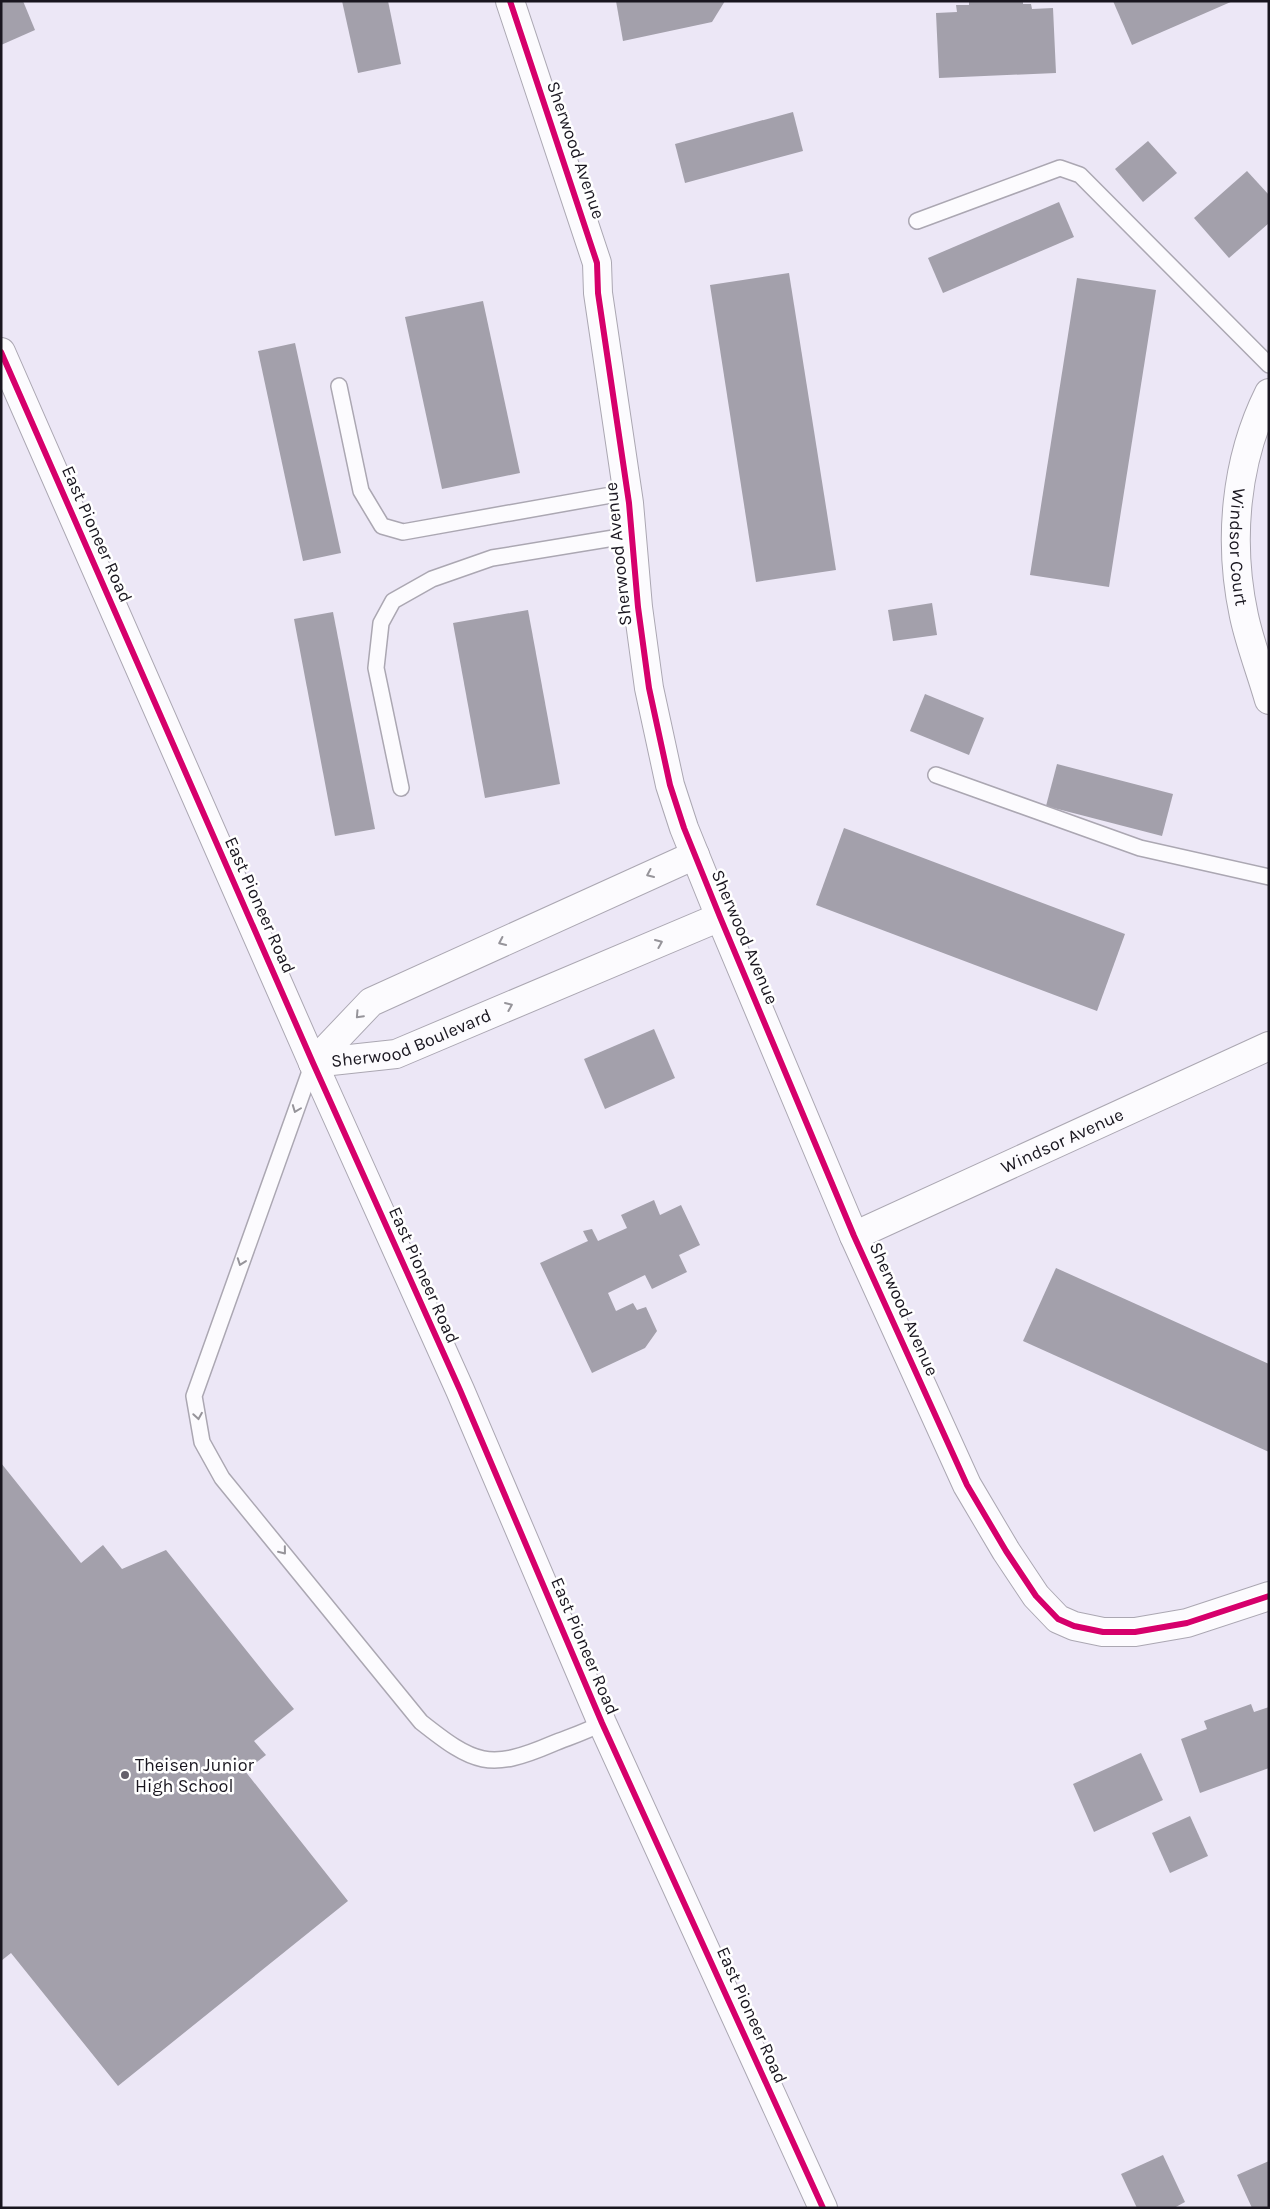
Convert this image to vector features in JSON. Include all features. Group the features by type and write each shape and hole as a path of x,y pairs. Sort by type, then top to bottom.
{"street":[{"name":"Sherwood Avenue","path":"510,1 597,263 598,293 628,492 638,607 649,688 670,785 720,917 854,1236 967,1485 1006,1551 1036,1596 1058,1618 1074,1626 1103,1632 1135,1632 1186,1623 1269,1596"},
{"name":"East Pioneer Road","path":"1,352 313,1063 460,1390 602,1723 823,2208"},
{"name":"Windsor Court","path":"1269,393 1247,452 1238,499 1235,546 1244,617 1269,700"},
{"name":"Sherwood Boulevard","path":"313,1063 371,1002 695,854"},
{"name":"Sherwood Boulevard","path":"313,1063 396,1054 720,917"},
{"name":"Windsor Avenue","path":"854,1236 1269,1046"}],"lane":[{"path":"917,221 1060,168 1080,175 1269,365"},
{"path":"339,386 361,491 382,526 403,532 628,492"},
{"path":"401,788 376,668 381,623 393,601 432,579 492,558 632,535"},
{"path":"936,775 1140,848 1269,877"},
{"path":"313,1063 194,1396 202,1442 222,1478 421,1722 439,1736 466,1753 487,1761 506,1760 522,1757 584,1733 602,1723"}],"building":[{"path":"1,1 23,1 35,30 1,45"},
{"path":"342,1 388,1 401,64 358,73"},
{"path":"616,1 725,1 712,22 623,41"},
{"path":"969,1 1023,1 1023,4 1031,4 1032,9 1053,8 1056,73 939,78 936,13 957,12 956,5 969,5"},
{"path":"1113,1 1233,1 1132,45"},
{"path":"793,112 803,151 685,183 675,144"},
{"path":"1148,141 1177,173 1143,202 1115,169"},
{"path":"1247,171 1269,195 1269,223 1229,258 1194,218"},
{"path":"1059,202 1074,237 943,293 928,258"},
{"path":"789,273 836,570 756,582 710,285"},
{"path":"1077,278 1156,290 1109,587 1030,575"},
{"path":"483,301 520,473 442,489 405,317"},
{"path":"295,343 341,553 303,561 258,351"},
{"path":"932,603 937,635 893,641 888,610"},
{"path":"528,610 560,784 485,798 453,623"},
{"path":"333,612 375,829 335,836 294,619"},
{"path":"925,694 984,718 969,755 910,731"},
{"path":"1057,764 1173,794 1162,836 1046,806"},
{"path":"844,828 1125,934 1097,1011 816,905"},
{"path":"654,1029 675,1078 605,1109 584,1059"},
{"path":"654,1200 660,1215 681,1205 700,1245 679,1255 687,1272 652,1289 645,1275 608,1293 616,1311 633,1303 637,1310 646,1307 657,1331 645,1348 592,1373 540,1263 588,1241 583,1231 592,1229 598,1241 627,1228 621,1215"},
{"path":"1056,1268 1269,1364 1269,1452 1023,1341"},
{"name":"Theisen Junior High School","path":"1,1463 81,1563 103,1545 122,1569 166,1550 294,1709 254,1741 266,1755 245,1771 348,1901 118,2086 11,1953 1,1961"},
{"path":"1251,1704 1254,1712 1269,1707 1269,1768 1200,1793 1181,1739 1207,1729 1204,1721"},
{"path":"1141,1753 1163,1800 1094,1832 1073,1784"},
{"path":"1190,1816 1208,1856 1170,1873 1152,1833"},
{"path":"1163,2155 1185,2202 1174,2208 1137,2208 1121,2174"},
{"path":"1269,2161 1269,2208 1252,2208 1237,2175"}],"cycle path":[{"path":"510,1 597,263 598,293 629,503 638,607 649,688 670,785 684,828 720,917 854,1236 967,1485 1006,1551 1036,1596 1058,1619 1074,1626 1103,1632 1135,1632 1187,1623 1269,1596"},
{"path":"1,352 313,1063 460,1390 602,1723 823,2208"}],"place":[{"name":"Theisen Junior High School","path":"125,1775"}]}
